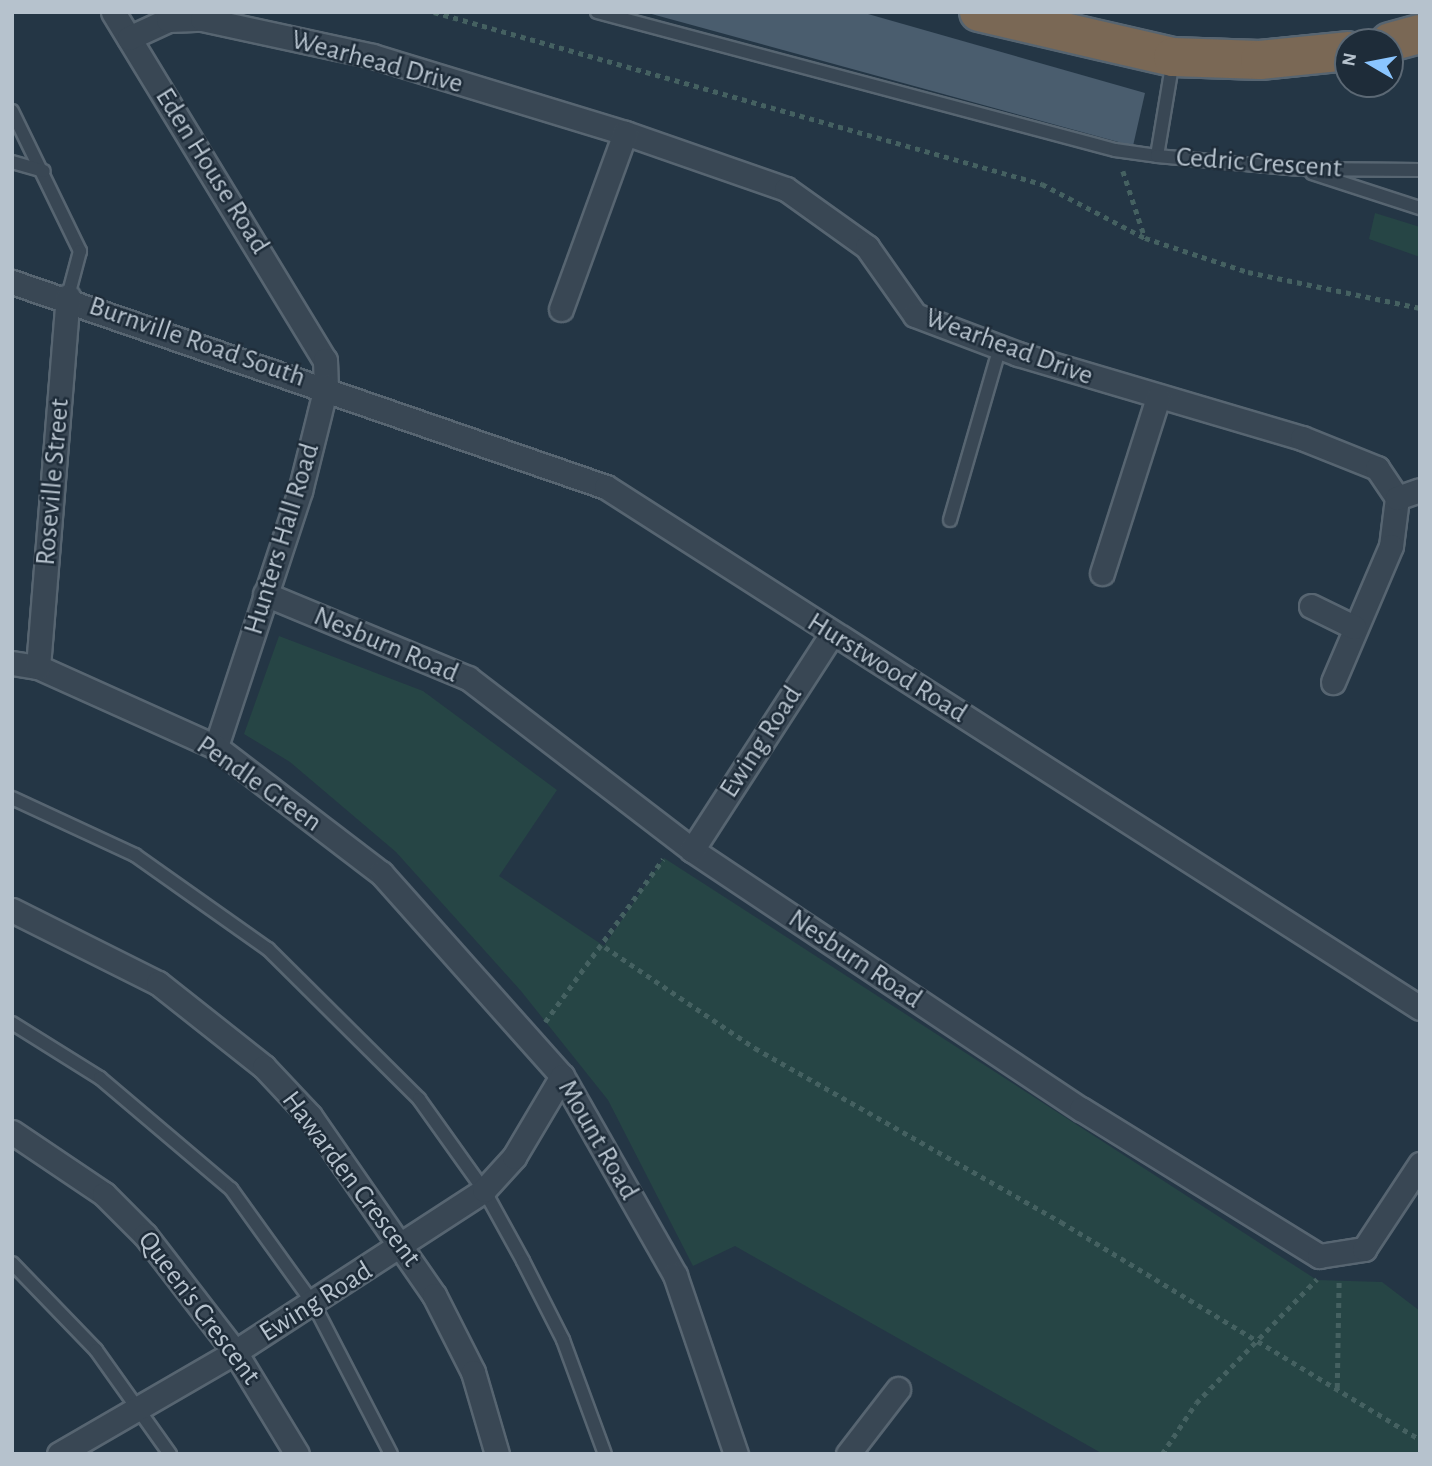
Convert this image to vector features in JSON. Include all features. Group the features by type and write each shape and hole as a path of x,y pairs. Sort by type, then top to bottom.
{"highway":[{"path":"979,12 1173,57 1260,60 1334,52"}],"street":[{"name":"Eden House Road","path":"113,12 311,330"},
{"name":"Wearhead Drive","path":"129,37 168,20 202,19 373,56 625,133 786,189 867,247 915,315 1000,347 1158,398 1302,438 1377,468 1397,498"},
{"path":"561,309 625,133"},
{"name":"Burnville Road South","path":"12,282 68,296 326,387"},
{"name":"Roseville Street","path":"38,667 68,296"},
{"name":"Hunters Hall Road","path":"216,747 300,491 326,387 325,360 311,330"},
{"name":"Hurstwood Road","path":"326,387 607,487 831,635 1122,812 1420,1008"},
{"path":"1102,573 1158,398"},
{"path":"1333,682 1354,627 1391,546 1397,498 1420,490"},
{"name":"Nesburn Road","path":"265,594 468,678 684,844 1081,1109 1319,1256 1339,1256"},
{"path":"1311,606 1354,627"},
{"name":"Ewing Road","path":"684,844 831,635"},
{"name":"Pendle Green","path":"12,663 38,667 216,747 381,873"},
{"name":"Mount Road","path":"381,873 532,1038 562,1076 675,1275 736,1454"},
{"name":"Hawarden Crescent","path":"12,910 158,983 226,1034 310,1116 406,1246 473,1372 497,1454"},
{"name":"Ewing Road","path":"59,1454 141,1409 235,1352 406,1246 485,1190 514,1157 562,1076"},
{"name":"Queen's Crescent","path":"12,1132 104,1194 145,1235 235,1352 297,1454"},
{"path":"1339,1256 1364,1249 1420,1164"},
{"path":"848,1454 898,1389"}],"lane":[{"path":"597,12 1115,150 1157,156"},
{"name":"Cedric Crescent","path":"1173,57 1157,156 1299,169 1420,170"},
{"path":"12,111 44,171 80,251 68,296"},
{"path":"12,162 44,171"},
{"path":"1299,169 1420,208"},
{"path":"950,520 1000,347"},
{"path":"12,798 135,855 268,949 419,1099 485,1190 563,1340 605,1454"},
{"path":"12,1023 110,1085 231,1189 313,1303 391,1454"},
{"path":"12,1263 52,1298 141,1409 170,1454"}],"path":[{"path":"433,12 1042,184 1145,238 1248,272 1420,308"},
{"path":"1115,150 1145,238"},
{"path":"532,1038 684,844"},
{"path":"605,947 755,1048 1257,1340 1420,1439"},
{"path":"1162,1454 1196,1403 1339,1256"},
{"path":"1337,1389 1339,1256"}],"green space":[{"path":"1375,213 1420,227 1420,257 1369,239"},
{"path":"279,636 423,691 557,790 499,876 604,946 664,858 1317,1280 1382,1282 1420,1311 1420,1454 1103,1454 735,1246 693,1266 608,1100 521,991 396,852 290,762 244,734"}],"building":[{"path":"861,12 1145,93 1133,146 648,13"}]}
